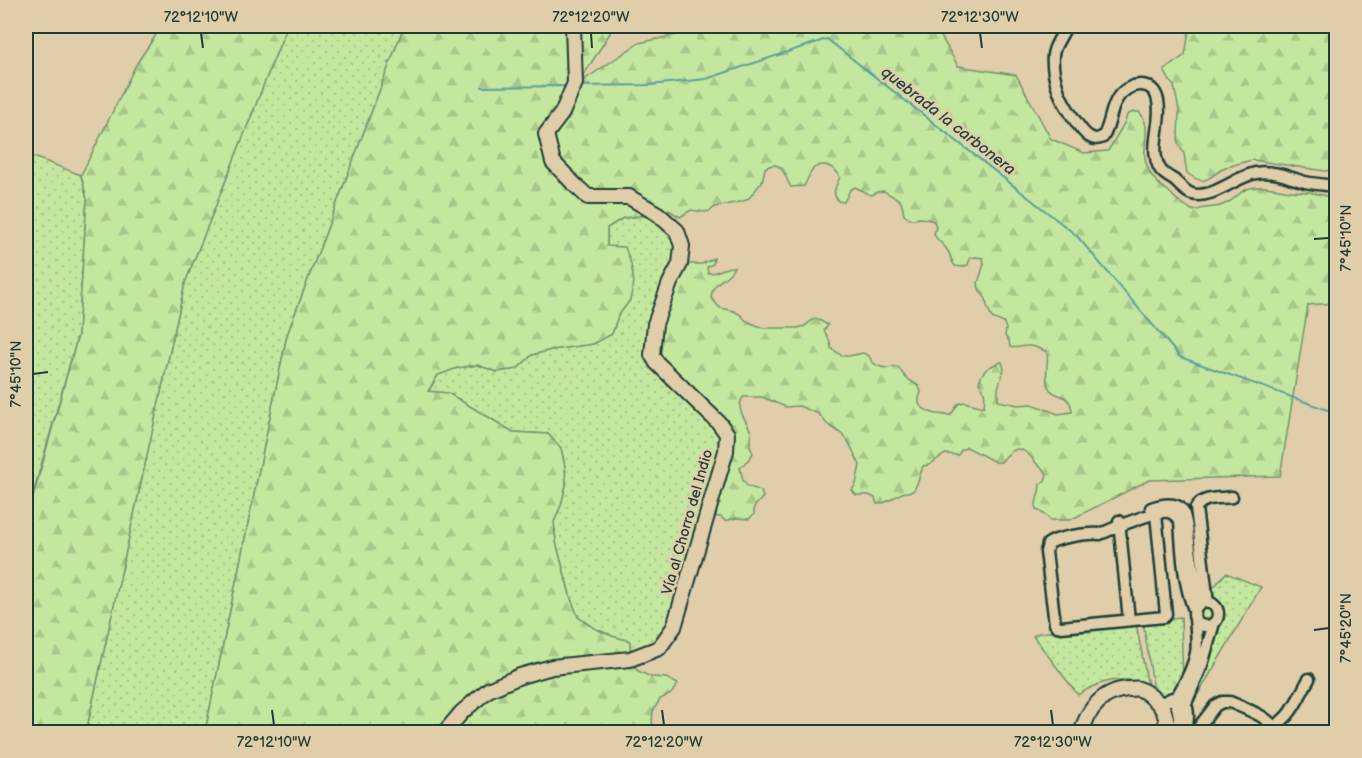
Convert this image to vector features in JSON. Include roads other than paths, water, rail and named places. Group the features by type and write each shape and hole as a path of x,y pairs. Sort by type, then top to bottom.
{"street":[{"name":"Vía al Chorro del Indio","path":"445,732 462,712 488,690 520,676 552,667 630,659 659,648 674,627 726,451 727,434 719,423 657,363 652,355 655,324 680,264 682,246 676,231 658,214 629,197 588,196 553,162 546,134 562,113 575,83 573,26"},
{"path":"1066,26 1053,55 1055,80 1059,93 1087,136 1098,139 1103,137 1118,98 1130,87 1141,85 1152,89 1158,99 1155,144 1161,170 1192,194 1208,194 1256,173 1274,173 1306,182 1336,186"},
{"path":"1174,732 1178,729 1177,707 1183,686 1196,656 1200,609 1196,508 1203,500 1232,497"},
{"path":"1155,510 1166,614 1164,617 1061,627 1055,624 1046,552 1048,544 1058,539 1094,534 1098,529 1155,510 1165,504 1176,505 1185,518 1189,597 1200,609"},
{"path":"1120,523 1129,620"},
{"path":"1179,700 1202,665 1218,616 1217,609 1212,604 1200,609"},
{"path":"1200,609 1197,622 1204,626 1214,623"},
{"path":"1195,732 1215,706 1222,702 1230,702 1267,720 1275,729 1288,716 1308,679"},
{"path":"1082,732 1094,706 1110,692 1125,689 1139,689 1159,704 1166,714 1166,732"},
{"path":"1159,704 1179,700 1187,705 1188,720 1184,732"}],"waterway":[{"name":"quebrada la carbonera","path":"578,86 650,85 706,79 827,39 1076,235 1180,357 1336,413"},
{"name":"quebrada la carbonera","path":"482,87 569,86"}]}
